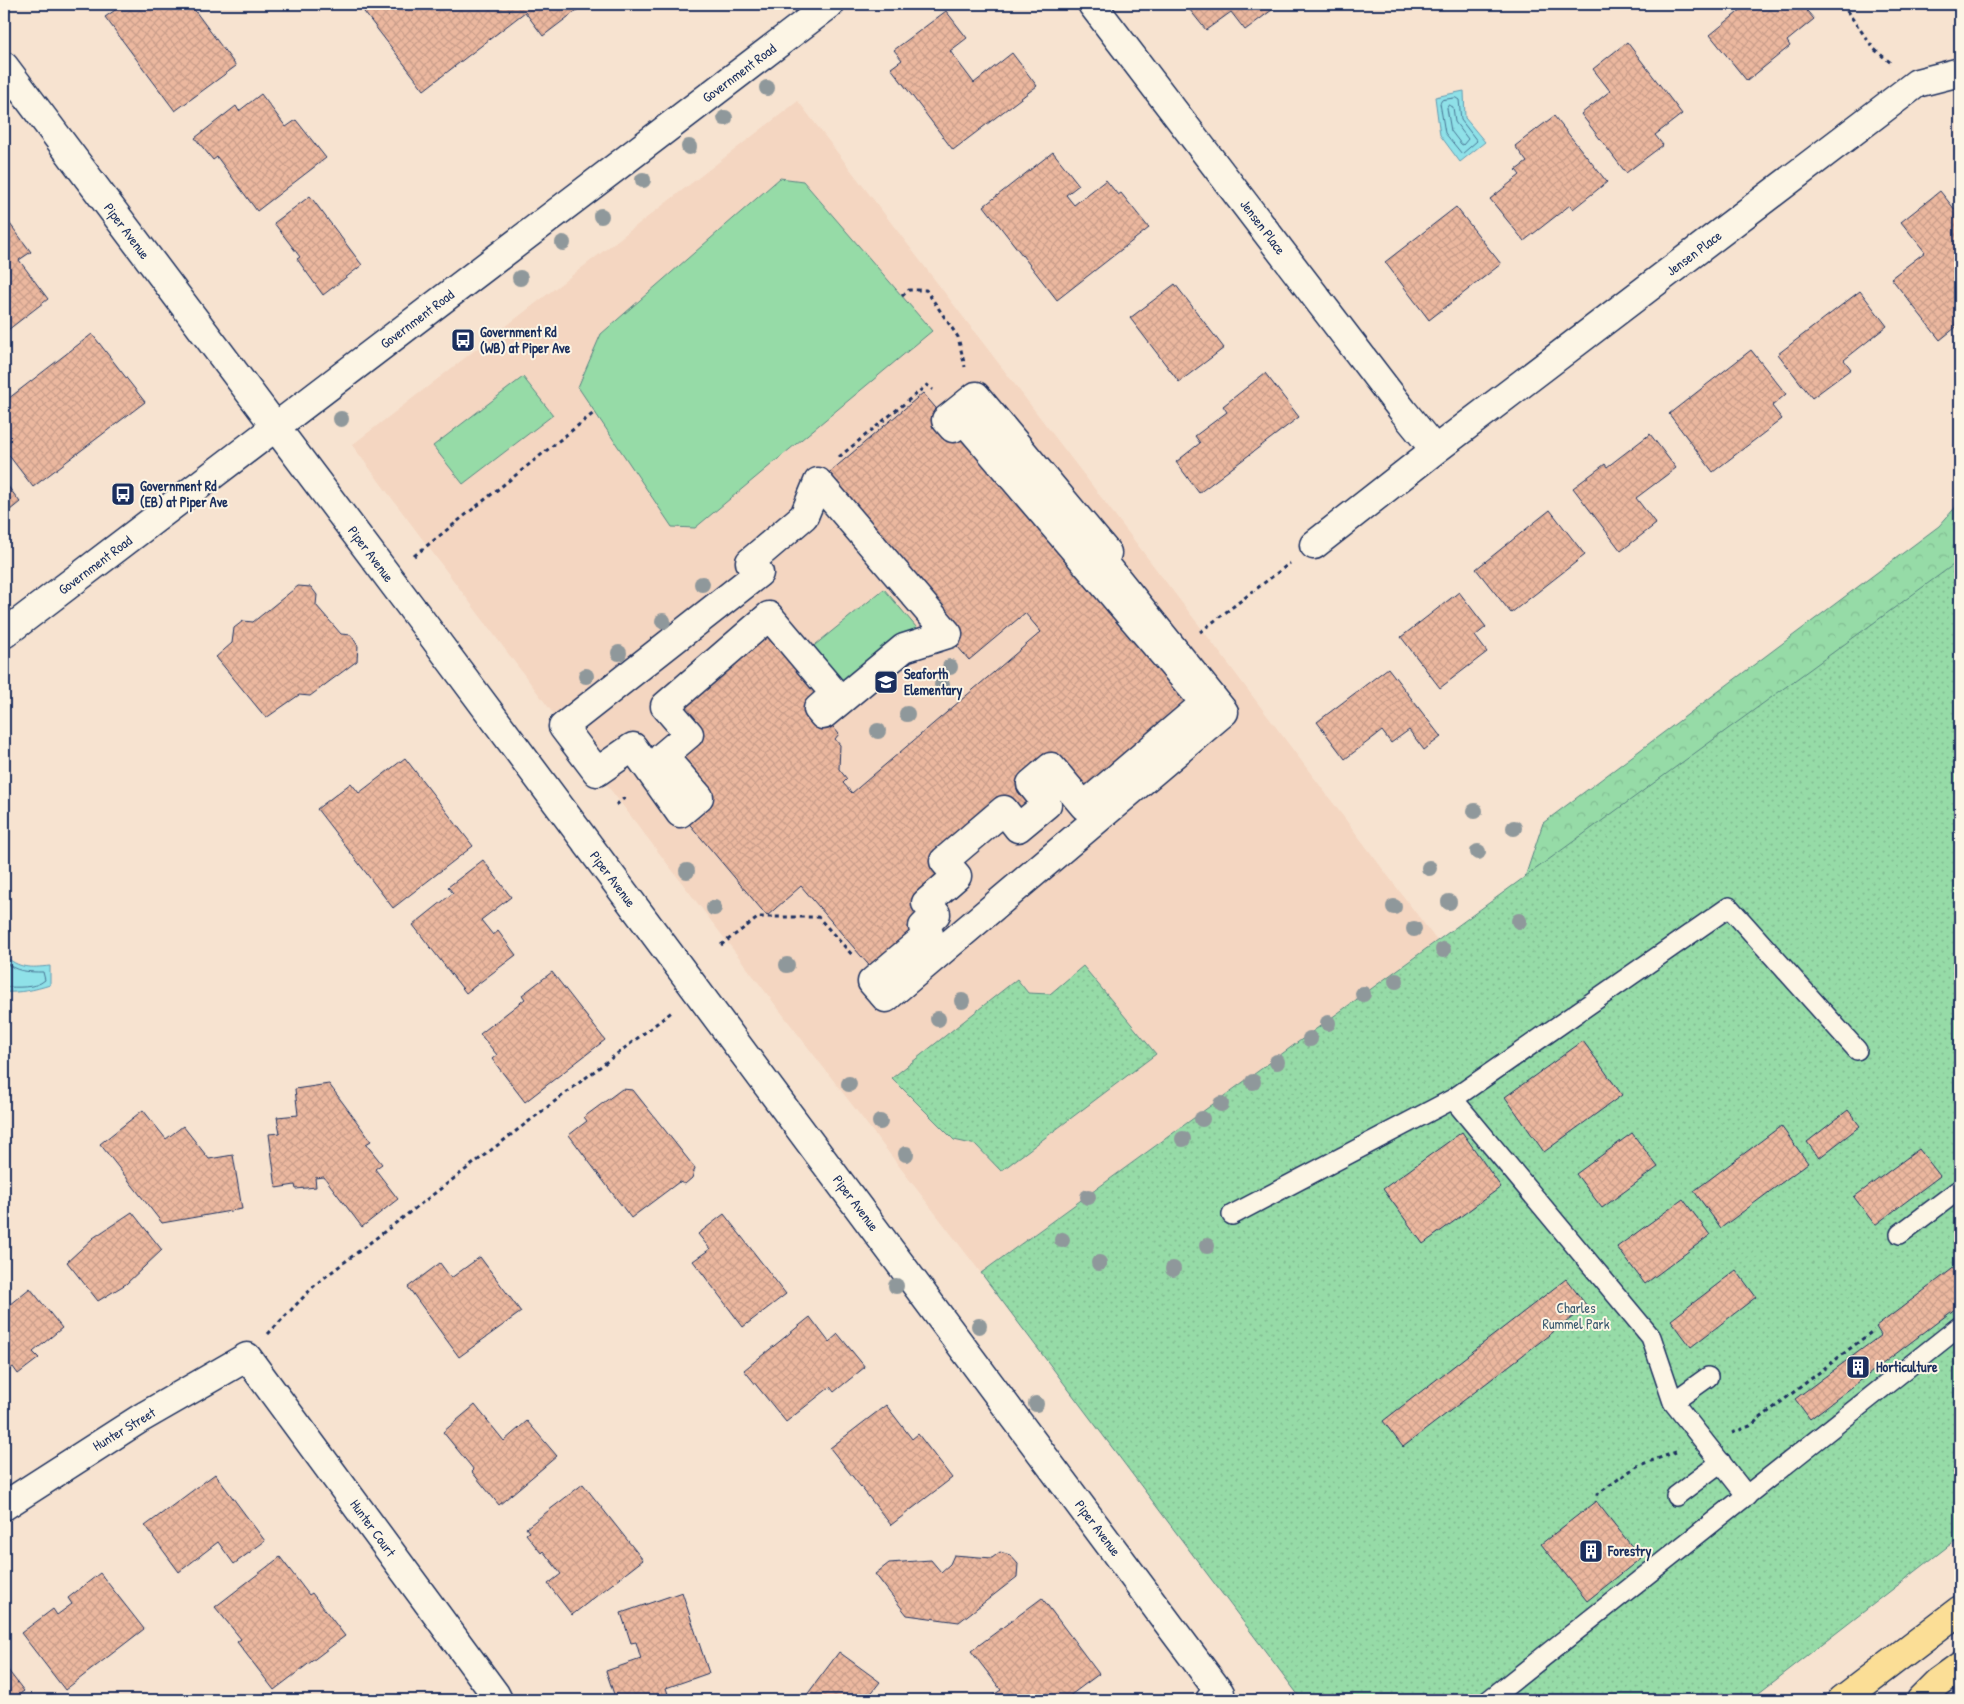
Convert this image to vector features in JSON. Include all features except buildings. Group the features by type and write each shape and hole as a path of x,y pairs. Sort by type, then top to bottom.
{"main road":[{"path":"1842,1700 1960,1610"},
{"path":"1921,1700 1938,1683 1960,1667"}],"street":[{"name":"Government Road","path":"4,634 830,4"},
{"name":"Jensen Place","path":"1092,4 1391,396 1435,450"},
{"name":"Piper Avenue","path":"4,66 388,577 1220,1698"},
{"name":"Jensen Place","path":"1314,545 1435,450 1917,83 1960,72"},
{"path":"976,396 1107,553 1101,559 1224,712 886,998 872,982 929,934 922,927 936,914 926,902 957,876 944,861 1004,810 1018,828 1047,804 1031,784 1051,767 1084,806 1205,703 962,419 953,428 949,424 946,420 964,406 976,396"},
{"path":"818,482 948,634 904,648 823,715 818,709 835,694 769,616 665,706 689,734 663,756 699,797 680,814 633,748 597,772 563,727 759,573 750,562 804,516 815,487 818,482"},
{"name":"Hunter Street","path":"4,1506 140,1418 248,1357"},
{"name":"Hunter Court","path":"248,1357 484,1678 498,1700"}],"lane":[{"path":"1232,1215 1453,1099 1729,907 1857,1050"},
{"path":"1453,1099 1651,1338 1674,1402 1747,1496"},
{"path":"1900,1234 1960,1189"},
{"path":"1489,1700 1960,1326"},
{"path":"1674,1402 1708,1377"},
{"path":"1676,1496 1721,1462"}],"path":[{"path":"1842,4 1874,49 1917,83"},
{"path":"902,296 909,290 926,290 958,337 964,406"},
{"path":"815,487 813,478 927,385 964,406"},
{"path":"388,577 595,412"},
{"path":"1175,651 1314,545"},
{"path":"721,946 759,918 818,917 875,979"},
{"path":"248,1357 316,1284 674,1010"},
{"path":"1596,1495 1637,1466 1750,1426 1874,1330"}],"shaded area":[{"name":"Seaforth Elementary","path":"798,101 1208,637 1437,941 981,1273 597,772 352,445"}],"green space":[{"path":"780,178 803,181 932,331 695,528 672,527 578,387 601,334"},
{"path":"523,377 553,415 463,484 433,446"},
{"path":"1960,502 1960,1056 1522,886 1543,823 1939,526"},
{"name":"Charles Rummel Park","path":"1960,560 1960,1537 1750,1700 1302,1700 981,1273"},
{"path":"884,589 922,634 841,699 805,653"},
{"path":"1083,966 1156,1054 1001,1171 976,1145 954,1140 892,1078 1017,979 1028,993 1050,994"}],"water":[{"path":"1464,91 1465,118 1485,142 1460,162 1440,135 1435,97"},
{"path":"4,955 9,960 20,965 50,966 50,985 27,991 4,992"}],"place":[{"name":"Government Rd (WB) at Piper Ave","path":"463,340"},
{"name":"Government Rd (EB) at Piper Ave","path":"123,494"},
{"name":"Seaforth Elementary","path":"886,682"},
{"name":"Horticulture","path":"1858,1367"},
{"name":"Forestry","path":"1591,1551"}]}
